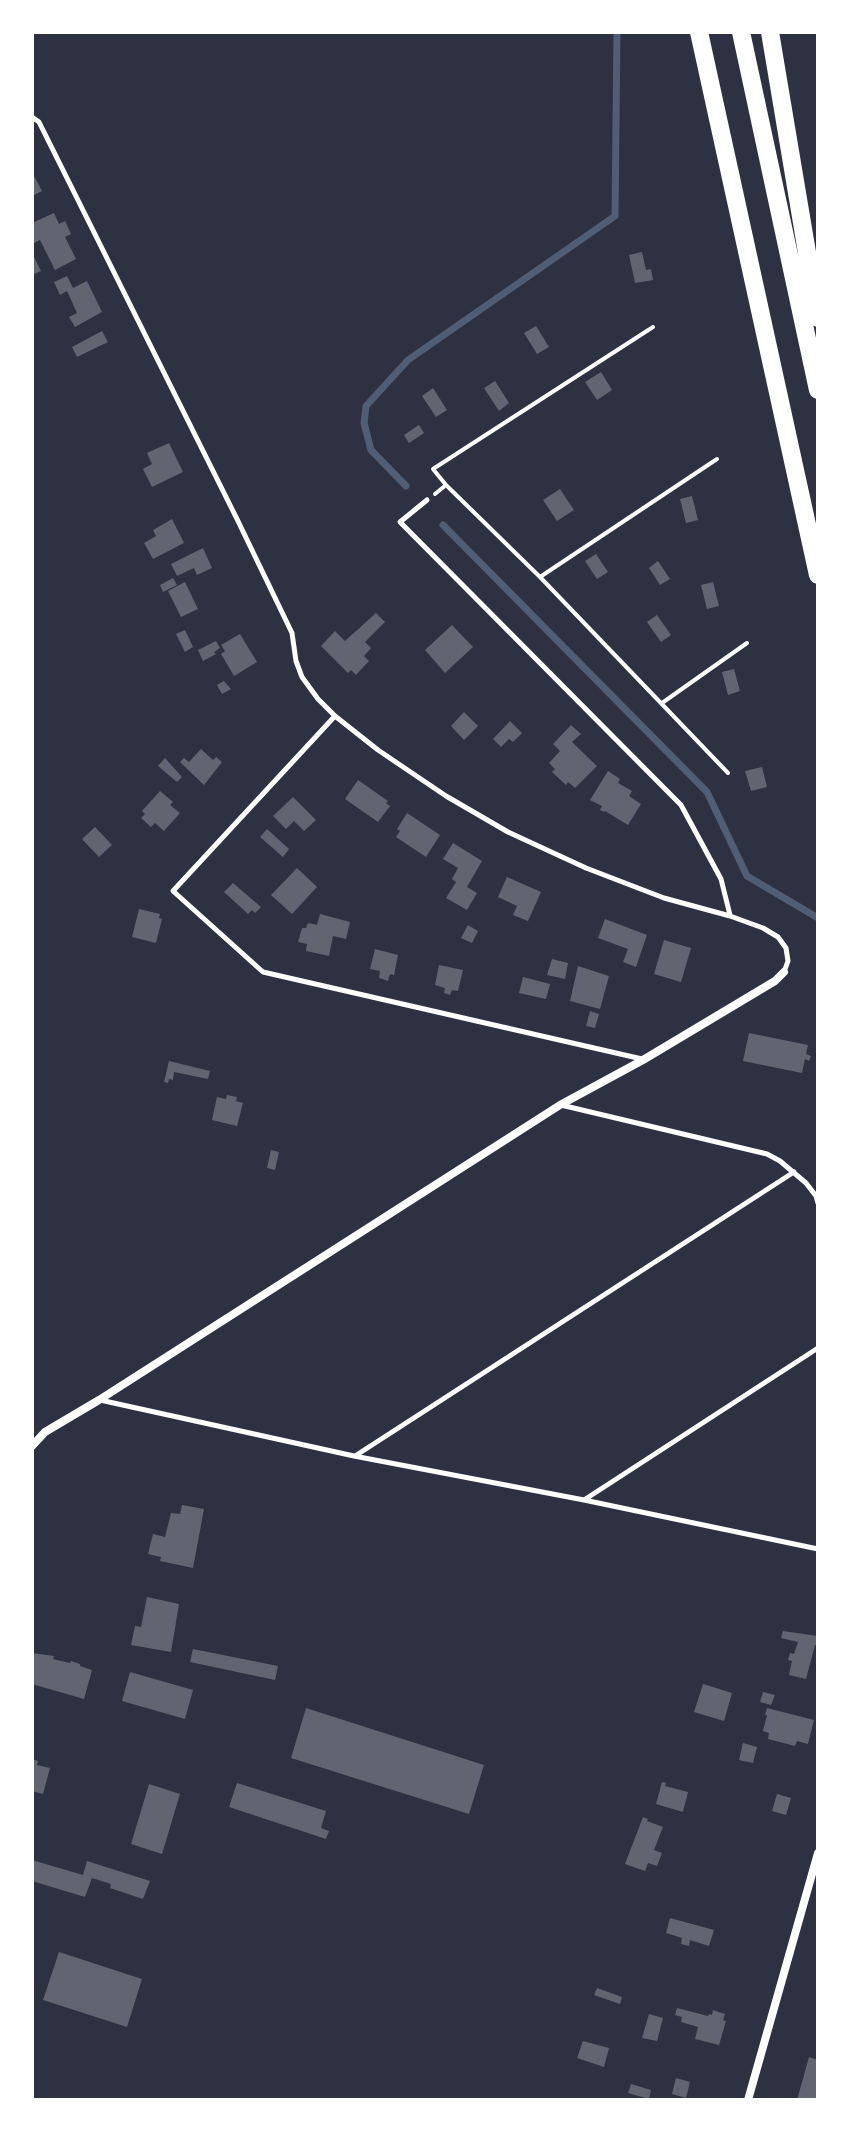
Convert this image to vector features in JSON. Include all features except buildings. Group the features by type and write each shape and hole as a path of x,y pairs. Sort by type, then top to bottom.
{"highway":[{"path":"699,32 818,575"},
{"path":"741,32 818,390"},
{"path":"770,32 818,318"}],"street":[{"path":"32,1446 45,1432 560,1105 643,1060 775,981 784,972"},
{"path":"748,2100 818,1853"}],"lane":[{"path":"32,117 39,122 292,633 302,677 318,699 378,750 446,796 508,832 586,868 664,898 763,928 778,937 786,948 788,961 784,972"},
{"path":"427,500 400,522 681,805 721,879 730,916"},
{"path":"335,716 173,891 263,972 643,1060"},
{"path":"560,1105 767,1154 806,1183 818,1203"},
{"path":"354,1456 794,1172"},
{"path":"584,1500 818,1348"},
{"path":"99,1400 354,1456 818,1549"}],"path":[{"path":"653,327 433,469 728,773"},
{"path":"540,577 717,459"},
{"path":"427,500 446,485"},
{"path":"662,703 747,643"}],"waterway":[{"path":"406,486 371,450 364,423 366,406 408,360 615,216 617,32"},
{"path":"443,525 707,792 747,876 818,918"}]}
